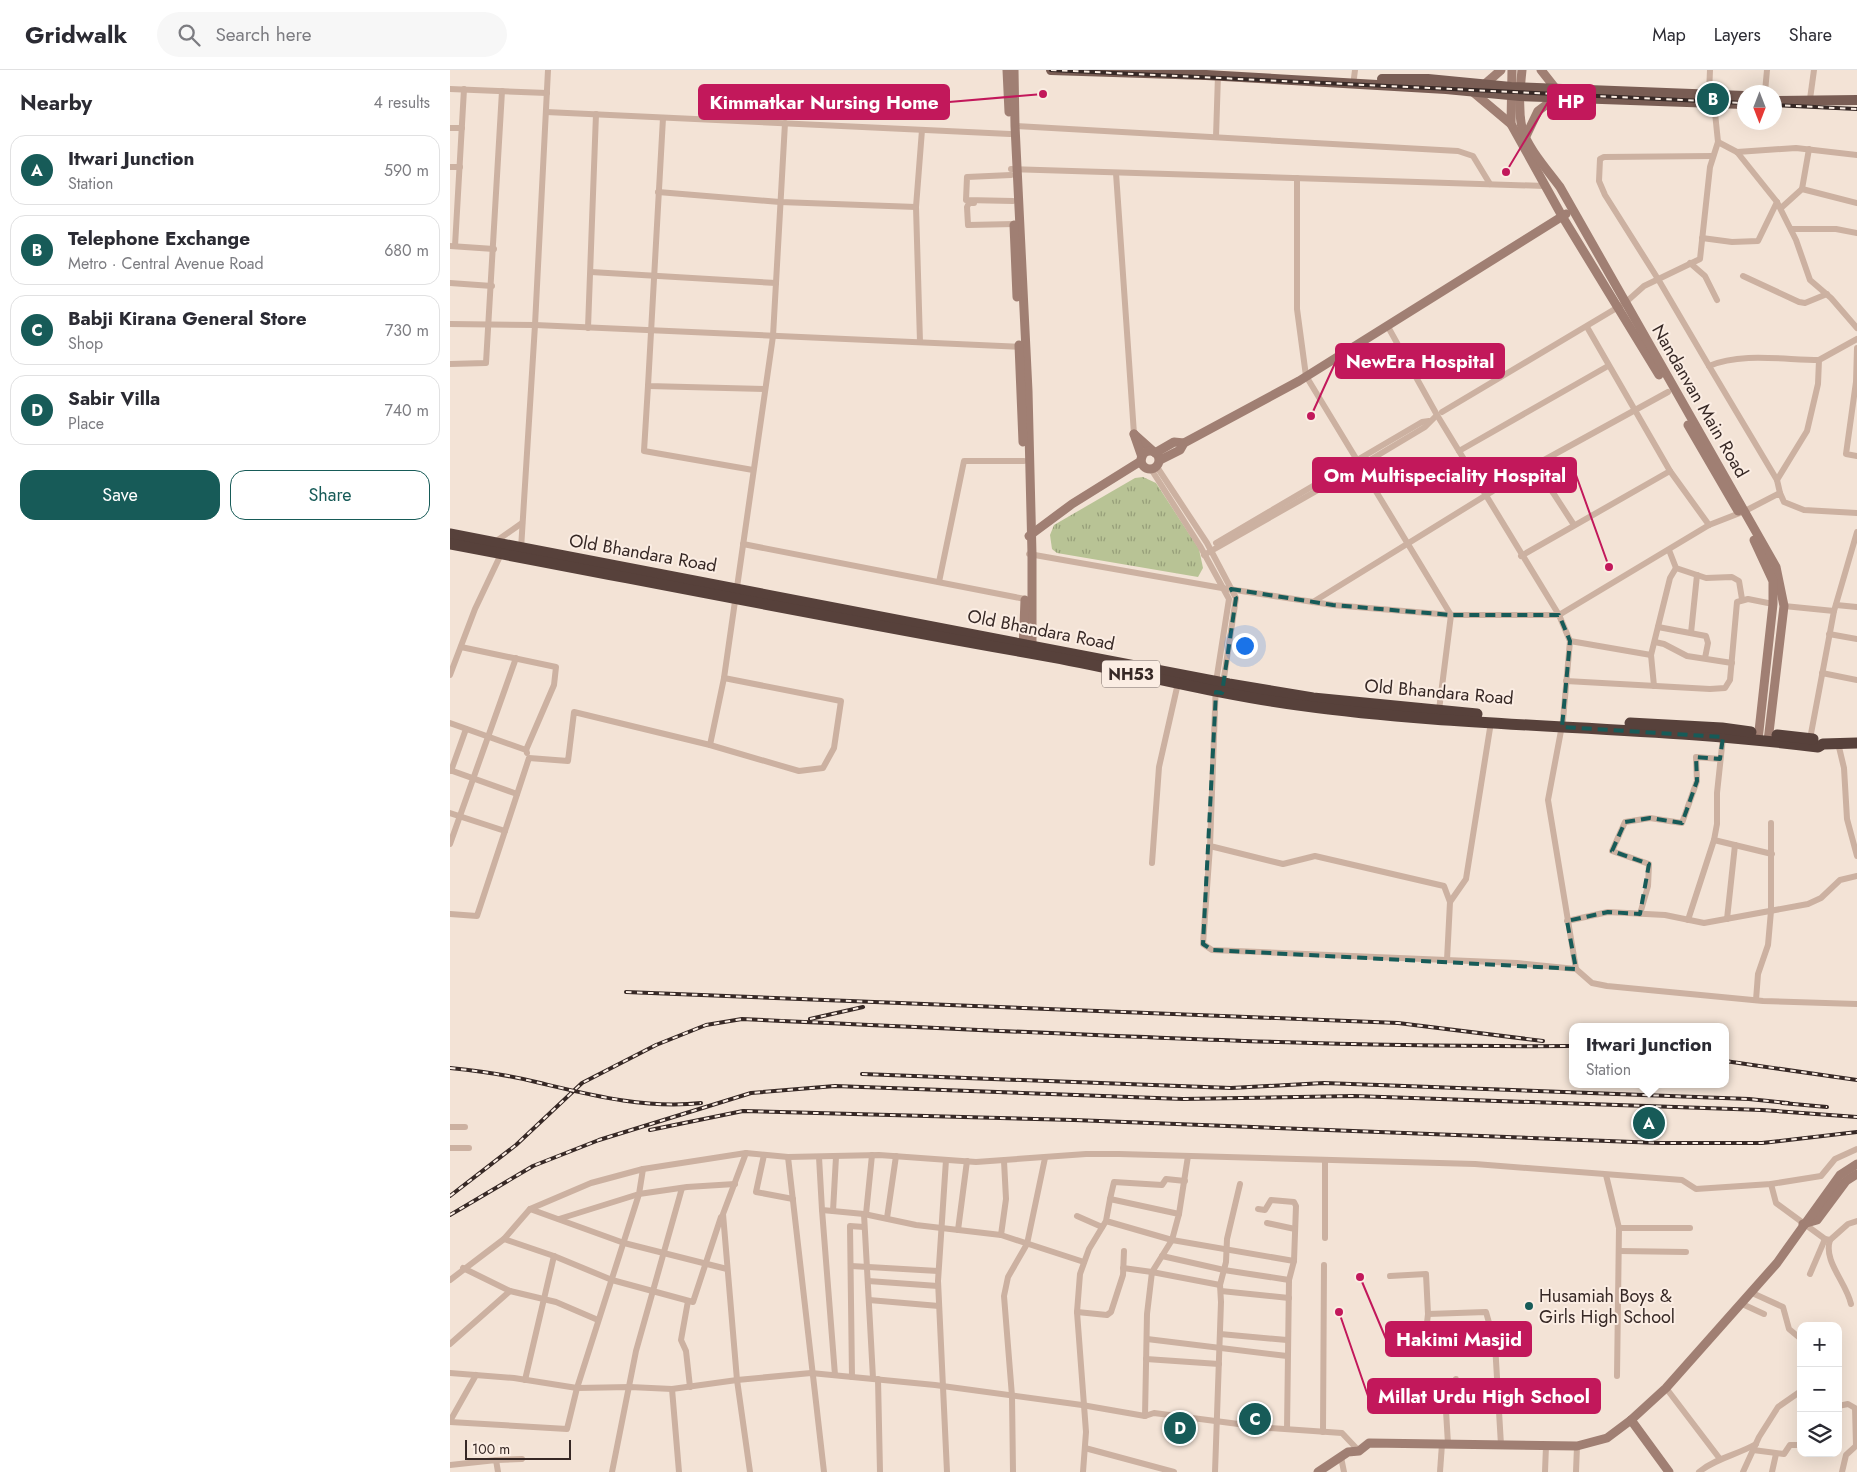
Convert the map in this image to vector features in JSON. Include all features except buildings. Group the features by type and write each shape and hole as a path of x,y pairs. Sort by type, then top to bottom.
{"highway":[{"name":"Old Bhandara Road","path":"450,534 494,542 504,549 520,553 1220,687 1420,712 1440,710 1562,723 1722,728 1763,737 1809,742"},
{"name":"NH53","path":"450,544 504,549"},
{"name":"NH53","path":"1027,649 1178,683 1220,687"},
{"name":"NH53","path":"1420,712 1491,722 1562,723 1723,737 1763,737"},
{"name":"NH53","path":"1809,742 1818,739 1823,744 1857,743"}],"main road":[{"path":"1007,70 1012,130"},
{"path":"1014,70 1012,130 1013,202 1022,347 1024,462 1030,536"},
{"path":"1051,70 1428,74 1515,91"},
{"path":"1203,70 1473,92 1557,92 1712,98 1737,96"},
{"path":"1485,84 1501,70"},
{"path":"1511,124 1515,91 1512,70"},
{"name":"Nandanvan Main Road","path":"1522,70 1515,91 1522,130 1573,210 1622,305 1776,567 1784,606 1763,737"},
{"path":"1541,70 1557,92"},
{"path":"1473,92 1511,124 1562,216 1622,305 1668,392 1743,512 1773,582 1763,737"},
{"path":"1526,136 1538,111 1557,92"},
{"path":"1712,98 1737,103"},
{"path":"1782,102 1810,99 1857,100"},
{"path":"1782,102 1857,106"},
{"path":"1013,171 1030,536 1027,649"},
{"path":"1030,536 1072,504 1123,474 1180,450 1184,443 1306,376 1573,210"},
{"path":"1134,434 1151,461"},
{"path":"1027,649 1025,599 1030,554"},
{"path":"1318,1472 1348,1452 1359,1451 1369,1443 1577,1446 1607,1438 1666,1388 1777,1263 1803,1224 1840,1175 1857,1164"},
{"path":"1803,1224 1817,1220 1846,1181 1857,1174"},
{"path":"1630,1420 1669,1472"}],"street":[{"path":"520,553 535,325 548,70"},
{"path":"1203,553 1358,463 1422,422 1429,421 1439,413 1587,327 1622,305 1644,286 1700,259 1710,167 1718,142 1710,70"},
{"path":"1766,85 1768,70"},
{"path":"1810,99 1814,70"},
{"path":"1214,72 1216,137"},
{"path":"450,89 547,94"},
{"path":"464,89 453,246 494,249"},
{"path":"450,364 486,364 502,91"},
{"path":"546,112 922,130 1012,130 1216,137 1458,151 1473,156 1490,184"},
{"path":"588,328 596,114"},
{"path":"663,118 644,451 754,470"},
{"path":"710,745 724,678 773,336 784,123"},
{"path":"450,128 462,128"},
{"path":"920,342 916,207 922,130"},
{"path":"1718,142 1737,152 1779,205 1810,280 1827,294 1857,328"},
{"path":"1737,152 1796,148 1857,155"},
{"path":"1702,238 1732,242 1758,241 1779,205 1802,189 1809,149"},
{"path":"1713,156 1600,159 1599,181 1605,195 1658,279 1777,480 1784,502 1804,510 1857,513"},
{"path":"450,166 460,167"},
{"path":"1013,202 966,200 967,176 1013,171 1116,172 1545,186"},
{"path":"1116,172 1134,434"},
{"path":"1297,178 1297,309 1306,376 1451,615 1440,710"},
{"path":"1802,189 1857,203"},
{"path":"658,192 780,202 916,207"},
{"path":"1013,202 969,203 967,223 970,226 1014,224"},
{"path":"1790,229 1836,229 1857,233"},
{"path":"1690,263 1705,276 1717,300"},
{"path":"591,272 776,284"},
{"path":"1743,276 1799,302 1805,303 1827,294"},
{"path":"450,283 492,286"},
{"path":"450,324 535,325 1022,347"},
{"path":"1387,325 1485,496 1559,615 1570,641 1562,723 1548,800 1576,969"},
{"path":"1587,327 1670,470 1709,525"},
{"path":"1709,366 1719,362 1739,360 1819,360 1857,340"},
{"path":"1857,348 1856,382 1846,454 1857,456"},
{"path":"1777,480 1807,431 1818,384 1819,360"},
{"path":"1459,451 1608,366"},
{"path":"648,386 765,389"},
{"path":"1313,602 1535,465 1668,392"},
{"path":"939,582 964,461 1024,462"},
{"path":"1151,461 1210,549 1236,598 1220,687"},
{"path":"1151,461 1229,599 1220,687 1203,944 1212,950 1517,963 1576,969 1592,983 1607,986 1756,1000 1857,1004"},
{"path":"1535,465 1574,525"},
{"path":"1521,556 1670,470"},
{"path":"1030,554 1313,602 1451,615 1559,615 1709,525 1743,512 1780,493"},
{"path":"494,542 522,523"},
{"path":"1809,742 1835,608 1857,532"},
{"path":"743,544 1025,599"},
{"path":"450,675 451,668 475,609 504,549"},
{"path":"1654,686 1652,655 1670,578 1676,568 1670,550"},
{"path":"1676,568 1713,579 1732,577 1739,581 1742,599"},
{"path":"1692,633 1697,575"},
{"path":"1566,681 1710,689 1725,688 1730,680 1737,602 1742,599 1773,604"},
{"path":"1784,606 1857,607"},
{"path":"1658,627 1706,636 1708,639 1705,658"},
{"path":"1830,634 1857,639"},
{"path":"1570,641 1652,655"},
{"path":"1655,642 1664,644 1687,656 1732,662"},
{"path":"450,914 477,916 529,758 526,750 554,685 556,667 461,646"},
{"path":"450,844 516,658"},
{"path":"1822,672 1857,680"},
{"path":"529,758 568,761 574,712 710,745 799,771 823,768 834,748 841,701 724,678"},
{"path":"1152,862 1159,768 1178,683"},
{"path":"1450,902 1466,879 1491,722"},
{"path":"450,723 526,750"},
{"path":"466,729 451,770 517,794"},
{"path":"1688,920 1714,840 1717,824 1717,792 1723,737"},
{"path":"1838,743 1844,768 1847,819 1857,856"},
{"path":"1640,914 1648,886 1649,864 1612,851 1625,822 1650,818 1682,823 1697,781 1696,757 1720,759"},
{"path":"450,813 505,831"},
{"path":"1756,1000 1758,974 1768,945 1771,911 1771,823"},
{"path":"1714,840 1772,854"},
{"path":"1727,919 1735,845"},
{"path":"1210,846 1283,864 1315,856 1444,886 1450,902 1448,960"},
{"path":"1567,921 1608,912 1640,914 1704,923 1808,904 1821,898 1840,880 1857,876"},
{"path":"450,1126 465,1127"},
{"path":"450,1148 469,1148"},
{"path":"450,1280 504,1239 530,1209 591,1183 643,1169 746,1154 788,1157 896,1156 967,1162 1086,1154 1474,1164 1682,1180 1696,1189 1771,1184 1821,1176 1835,1159 1857,1149"},
{"path":"504,1239 554,1256 612,1280 693,1302 722,1214 746,1154"},
{"path":"764,1155 756,1192 793,1199"},
{"path":"872,1156 864,1227 880,1472"},
{"path":"887,1218 896,1156"},
{"path":"1145,1416 1146,1359 1152,1272 1172,1240 1179,1214 1188,1156"},
{"path":"788,1157 811,1373 824,1472"},
{"path":"818,1157 835,1375"},
{"path":"832,1211 836,1157"},
{"path":"1013,1472 1012,1396 1004,1296 1008,1276 1027,1244 1045,1158"},
{"path":"946,1160 940,1228 938,1286 947,1472"},
{"path":"1325,1160 1325,1238"},
{"path":"1001,1235 1006,1199 1004,1161"},
{"path":"958,1230 967,1162"},
{"path":"476,1375 450,1421 567,1429 577,1388 639,1194 643,1169"},
{"path":"1606,1175 1619,1228 1617,1376"},
{"path":"1083,1472 1086,1432 1082,1405 1077,1312 1080,1274 1084,1262 1089,1249 1104,1224 1114,1182 1162,1185 1166,1179 1184,1181"},
{"path":"560,1219 639,1194 682,1188 735,1184"},
{"path":"1215,1472 1220,1348 1220,1288 1240,1184"},
{"path":"1771,1184 1776,1203 1803,1224 1828,1239"},
{"path":"612,1472 636,1351 682,1188"},
{"path":"1110,1199 1179,1214"},
{"path":"1258,1209 1265,1210 1271,1200 1294,1202 1296,1206 1294,1261 1289,1280 1287,1429"},
{"path":"530,1209 624,1243 727,1268"},
{"path":"822,1210 865,1214 940,1228 1001,1235 1084,1262"},
{"path":"722,1214 737,1380 750,1472"},
{"path":"1077,1216 1172,1240 1294,1261"},
{"path":"1267,1222 1295,1230"},
{"path":"1810,1274 1828,1239 1848,1224 1857,1222"},
{"path":"852,1377 850,1226 864,1227"},
{"path":"1619,1228 1690,1228"},
{"path":"1828,1239 1828,1255 1844,1282 1851,1304"},
{"path":"1077,1312 1107,1315 1111,1312 1123,1268 1124,1251"},
{"path":"1620,1251 1686,1252"},
{"path":"525,1380 554,1256"},
{"path":"1162,1256 1224,1270 1289,1280"},
{"path":"1323,1432 1324,1265"},
{"path":"851,1266 938,1272"},
{"path":"464,1268 510,1290 556,1302 598,1320"},
{"path":"1123,1268 1152,1272 1220,1288 1289,1298"},
{"path":"1390,1276 1424,1272 1428,1314 1425,1341 1398,1343"},
{"path":"868,1281 938,1286"},
{"path":"450,1344 510,1290"},
{"path":"1750,1292 1783,1307 1789,1329 1797,1336"},
{"path":"869,1300 939,1306"},
{"path":"688,1301 681,1340 686,1351 690,1387"},
{"path":"1740,1303 1764,1314"},
{"path":"1428,1314 1486,1312 1495,1344 1501,1445"},
{"path":"1220,1334 1287,1340"},
{"path":"1147,1339 1287,1356"},
{"path":"1146,1359 1219,1364"},
{"path":"450,1373 525,1380 577,1388 630,1387 672,1390 737,1380 811,1373 835,1375 1082,1405 1145,1416 1154,1413 1287,1429 1342,1433 1359,1451"},
{"path":"1440,1472 1445,1444 1445,1394 1458,1389 1456,1379"},
{"path":"1666,1388 1720,1459"},
{"path":"672,1390 679,1472"},
{"path":"1743,1472 1753,1450 1778,1407 1797,1394"},
{"path":"1842,1405 1848,1404 1855,1408 1856,1445 1846,1455 1842,1472"},
{"path":"1700,1472 1711,1462 1739,1453 1757,1443"},
{"path":"1753,1450 1784,1454 1794,1444 1797,1444"},
{"path":"1545,1472 1546,1446"},
{"path":"1576,1472 1577,1446"},
{"path":"1085,1448 1174,1472"},
{"path":"1772,1472 1776,1454"},
{"path":"1842,1454 1846,1455"},
{"path":"1341,1457 1344,1472"},
{"path":"450,1465 522,1459"},
{"path":"496,1460 498,1472"},
{"path":"462,1463 463,1472"}],"highlighted area":[{"path":"1231,589 1333,605 1451,615 1559,615 1570,641 1562,727 1723,737 1720,759 1696,757 1697,781 1682,823 1650,818 1625,822 1612,851 1649,864 1640,914 1608,912 1567,921 1576,969 1212,950 1203,944 1216,692 1222,693 1236,598"}],"green space":[{"path":"1143,477 1156,483 1199,549 1203,568 1198,577 1057,553 1052,549 1050,535 1054,525 1135,478"}],"railway":[{"path":"1051,70 1737,103"},
{"path":"1782,105 1857,109"},
{"path":"626,992 1398,1023 1543,1041"},
{"path":"810,1019 863,1007"},
{"path":"450,1196 516,1145 582,1083 656,1045 706,1025 742,1019 1261,1042 1569,1046"},
{"path":"1729,1062 1857,1080"},
{"path":"450,1068 515,1077 618,1100 659,1104 701,1103"},
{"path":"862,1074 1231,1088 1324,1083 1749,1099 1788,1103"},
{"path":"450,1215 533,1166 599,1140 751,1093 835,1086 1183,1099 1354,1096 1762,1110 1857,1117"},
{"path":"1782,1103 1827,1107"},
{"path":"650,1130 743,1111 1074,1120 1659,1143 1762,1143 1857,1132"}],"place":[{"name":"Kimmatkar Nursing Home","path":"1043,94"},
{"name":"Telephone Exchange","path":"1713,99"},
{"name":"HP","path":"1506,172"},
{"name":"NewEra Hospital","path":"1311,416"},
{"name":"Om Multispeciality Hospital","path":"1609,567"},
{"name":"Itwari Junction","path":"1649,1123"},
{"name":"Hakimi Masjid","path":"1360,1277"},
{"name":"Husamiah Boys & Girls High School","path":"1529,1306"},
{"name":"Millat Urdu High School","path":"1339,1312"},
{"name":"Babji Kirana General Store","path":"1255,1419"},
{"name":"Sabir Villa","path":"1180,1428"}]}
